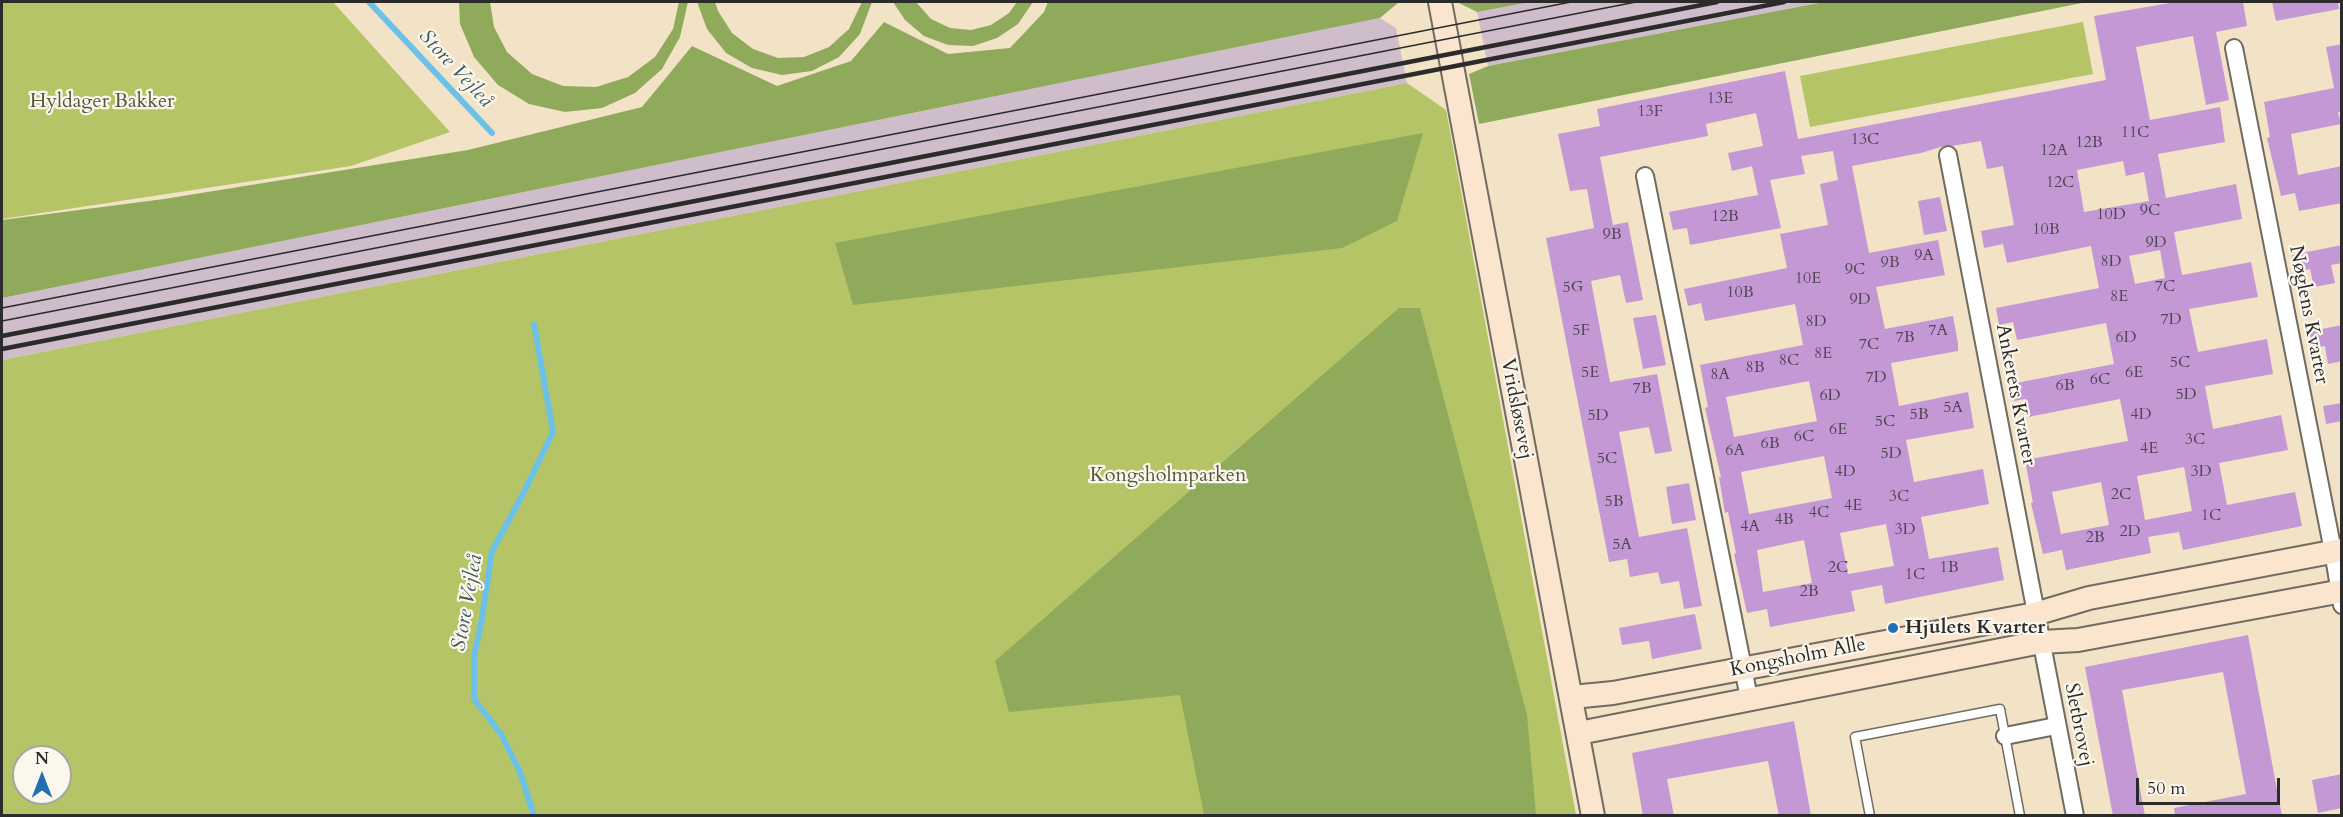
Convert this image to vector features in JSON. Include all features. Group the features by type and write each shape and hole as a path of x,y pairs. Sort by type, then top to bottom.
{"street":[{"name":"Vridsløsevej","path":"1440,2 1593,816"},
{"name":"Nøglens Kvarter","path":"2234,48 2337,551 2341,596"},
{"name":"Ankerets Kvarter","path":"1948,155 2040,642"},
{"path":"1646,176 1749,698"},
{"name":"Kongsholm Alle","path":"1572,697 1613,693 2035,614 2089,598 2337,551"},
{"name":"Kongsholm Alle","path":"1579,733 2040,642 2078,640 2341,596"},
{"name":"Sletbrovej","path":"2040,642 2075,816"},
{"path":"2005,736 2056,726"}],"lane":[{"path":"1870,816 1855,737 2000,709 2020,816"}],"shaded area":[{"path":"1531,2 1824,2 1488,66 1477,12"},
{"path":"1380,18 1396,28 1407,83 2,360 2,298"}],"green space":[{"name":"Hyldager Bakker","path":"2,2 333,2 450,132 351,166 2,219"},
{"path":"459,2 490,2 494,27 507,52 532,74 563,86 596,87 628,77 655,57 673,29 679,2 688,2 680,37 662,69 635,93 602,108 565,112 529,104 498,85 474,57 460,24"},
{"path":"697,2 715,2 732,33 753,49 778,58 804,57 829,47 849,29 862,2 872,2 860,34 839,57 812,71 782,75 752,68 726,53 707,29"},
{"path":"893,2 916,2 931,19 950,28 971,30 991,25 1009,13 1017,2 1033,2 1018,24 997,38 973,46 948,45 924,36 905,20"},
{"path":"1048,2 1399,2 1380,18 2,298 2,220 164,199 468,150 642,107 692,46 777,86 851,61 884,22 948,54 1010,48 1044,12"},
{"path":"1457,2 1531,2 1477,12"},
{"path":"1824,2 2087,2 1479,124 1469,74 1488,66"},
{"path":"2083,22 2093,74 1810,127 1800,76"},
{"name":"Kongsholmparken","path":"1407,83 1446,110 1576,815 2,816 2,360"},
{"path":"1423,133 1397,221 1342,248 853,305 835,243"},
{"path":"1399,308 1420,308 1527,715 1536,815 1204,815 1180,695 1009,712 995,661"}],"building":[{"path":"2176,2 2243,2 2247,26 2216,32 2229,100 2206,105 2193,36 2136,47 2150,120 2220,107 2225,142 2158,154 2166,198 2236,184 2242,219 2174,232 2182,275 2251,262 2258,297 2189,309 2198,352 2267,339 2273,374 2205,386 2213,429 2281,415 2288,450 2219,463 2227,505 2295,492 2302,526 2183,550 2179,532 2148,537 2151,553 2066,570 2062,550 2043,554 2031,503 2033,503 2025,460 2128,441 2120,399 2028,417 2025,399 2014,401 2011,384 2114,364 2106,323 2017,340 2013,322 1999,325 1996,308 2099,288 2091,246 2007,263 2003,244 1984,248 1981,231 2014,225 2003,166 1987,169 1981,141 1947,145 1921,153 1852,166 1869,253 1938,240 1945,275 1876,287 1885,329 1953,316 1958,351 1891,363 1899,406 1968,392 1974,428 1906,440 1914,482 1983,469 1989,504 1921,517 1929,559 1998,547 2004,580 1885,604 1882,585 1851,591 1855,611 1770,627 1767,609 1747,613 1734,554 1736,553 1728,512 1725,513 1719,477 1721,477 1705,408 1708,407 1700,365 1803,345 1795,304 1705,321 1701,303 1688,306 1684,289 1787,268 1780,234 1828,225 1820,184 1838,180 1833,151 1801,156 1805,174 1770,180 1781,228 1690,245 1687,228 1673,230 1669,212 1758,195 1752,166 1732,171 1728,153 1763,146 1756,113 1706,124 1708,136 1600,157 1613,225 1628,222 1643,300 1626,303 1620,275 1591,281 1610,382 1657,374 1672,451 1655,454 1649,427 1619,432 1639,537 1687,528 1702,606 1684,609 1679,581 1661,584 1658,572 1630,577 1627,559 1609,562 1546,238 1594,228 1587,189 1570,191 1558,134 1600,126 1597,109 1785,71 1798,139 2106,80 2094,16","holes":["2123,161 2126,176 2144,172 2149,201 2084,212 2077,170","2160,250 2165,278 2135,284 2129,256","1809,381 1817,421 1734,437 1726,397","1824,456 1832,498 1749,514 1741,472","2184,467 2192,511 2145,520 2137,476","2101,482 2109,525 2061,534 2052,492","1886,524 1894,566 1848,574 1840,533","1804,540 1812,583 1763,592 1757,550"]},
{"path":"2272,2 2338,2 2339,9 2276,21"},
{"path":"2342,44 2342,112 2338,112 2341,124 2291,134 2298,175 2342,166 2342,203 2299,211 2295,193 2281,196 2267,138 2270,137 2264,102 2334,88 2326,47"},
{"path":"1940,197 1947,231 1924,235 1918,201"},
{"path":"2342,245 2342,263 2331,265 2335,283 2314,287 2310,269 2296,272 2292,255"},
{"path":"1656,315 1666,365 1643,369 1633,318"},
{"path":"2342,325 2342,361 2328,364 2325,346 2311,348 2307,332"},
{"path":"2342,403 2342,421 2326,424 2323,406"},
{"path":"1689,483 1696,520 1672,524 1666,487"},
{"path":"1695,614 1702,649 1652,659 1649,641 1622,645 1619,628"},
{"path":"2248,635 2282,816 2175,816 2174,808 2246,794 2223,672 2122,690 2145,816 2113,816 2085,667"},
{"path":"1794,721 1811,816 1779,816 1768,761 1667,779 1674,816 1643,816 1632,753"},
{"path":"2342,774 2342,808 2318,813 2312,780"}],"waterway":[{"name":"Store Vejleå","path":"369,2 492,133"},
{"name":"Store Vejleå","path":"534,324 553,432 492,551 474,656 474,699 501,734 520,772 534,816"}],"tram line":[{"path":"2,308 1571,2"},
{"path":"2,321 1636,2"}],"railway":[{"path":"2,336 1717,2"},
{"path":"2,349 1784,2"}],"place":[{"name":"Hjulets Kvarter","path":"1893,628"}]}
